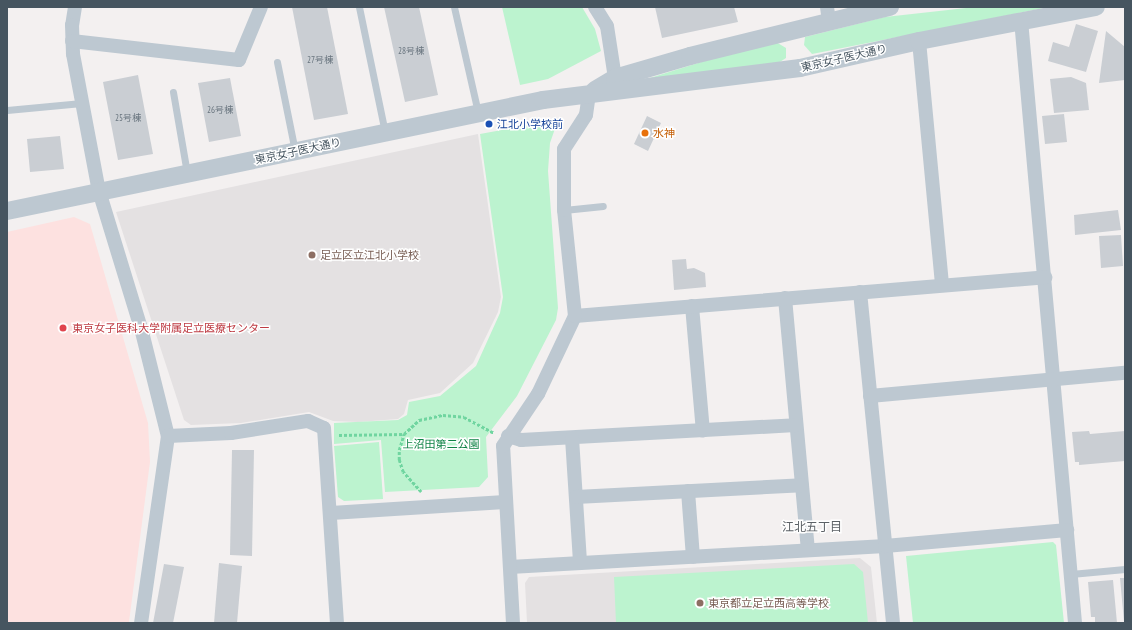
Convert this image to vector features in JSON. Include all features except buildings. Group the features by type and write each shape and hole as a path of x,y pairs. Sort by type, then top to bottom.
{"street":[{"path":"75,7 72,41 99,191 141,328 168,436 141,623"},
{"path":"72,41 239,60 261,7"},
{"path":"595,7 607,26 615,78"},
{"name":"東京女子医大通り","path":"589,93 615,78 756,38 828,14 890,7"},
{"name":"東京女子医大通り","path":"7,211 295,151 589,93 755,76 800,68 1021,20 1096,7"},
{"path":"1021,20 1075,623"},
{"path":"919,41 942,285"},
{"path":"513,623 503,446 508,436 538,394 575,316 564,210 564,149 586,115 589,93"},
{"path":"575,316 1045,277"},
{"path":"860,292 893,623"},
{"path":"785,298 808,550"},
{"path":"692,306 702,431"},
{"path":"870,396 1125,373"},
{"path":"168,436 231,432 308,421 324,428 331,513 337,623"},
{"path":"508,436 521,440 796,425"},
{"path":"572,438 580,563"},
{"path":"576,497 802,485"},
{"path":"688,491 692,556"},
{"path":"331,513 505,502"},
{"path":"510,567 885,546 1067,530"}],"lane":[{"path":"359,7 385,133"},
{"path":"454,7 478,114"},
{"path":"277,62 295,151"},
{"path":"173,92 187,173"},
{"path":"7,110 82,103"},
{"path":"564,210 603,206"},
{"path":"1071,574 1125,569"}],"path":[{"path":"422,494 403,472 399,460 399,450 404,434 419,420 443,414 464,418 494,433"},
{"path":"324,433 404,434"}],"shaded area":[{"name":"足立区立江北小学校","path":"478,134 501,297 498,312 473,363 440,393 408,400 404,414 398,419 358,422 333,421 309,412 241,423 191,425 184,420 116,212"},
{"name":"東京女子医科大学附属足立医療センター","path":"74,217 90,224 148,423 150,462 129,622 7,623 7,232"},
{"name":"東京都立足立西高等学校","path":"860,558 871,567 877,623 527,623 525,583 529,577"}],"green space":[{"path":"502,7 582,7 595,29 601,51 548,79 520,85"},
{"path":"975,7 1049,7 812,54 804,45 805,37 885,17"},
{"path":"776,42 786,48 786,58 775,65 640,81 750,47"},
{"name":"上沼田第二公園","path":"558,120 550,143 548,171 558,308 556,320 517,396 486,437 488,477 479,487 385,492 381,440 334,444 334,423 398,420 407,415 409,402 440,396 476,366 500,313 503,297 480,134"},
{"path":"379,442 383,499 344,501 338,497 334,446"},
{"path":"1053,542 1056,545 1064,623 913,623 906,556"},
{"name":"東京都立足立西高等学校","path":"854,564 863,572 868,623 616,623 614,577"}],"place":[{"name":"江北小学校前","path":"489,124"},
{"name":"水神","path":"645,133"},
{"name":"足立区立江北小学校","path":"312,255"},
{"name":"東京女子医科大学附属足立医療センター","path":"63,328"},
{"name":"東京都立足立西高等学校","path":"700,603"}],"district":[{"name":"江北五丁目","path":"812,527"}]}
